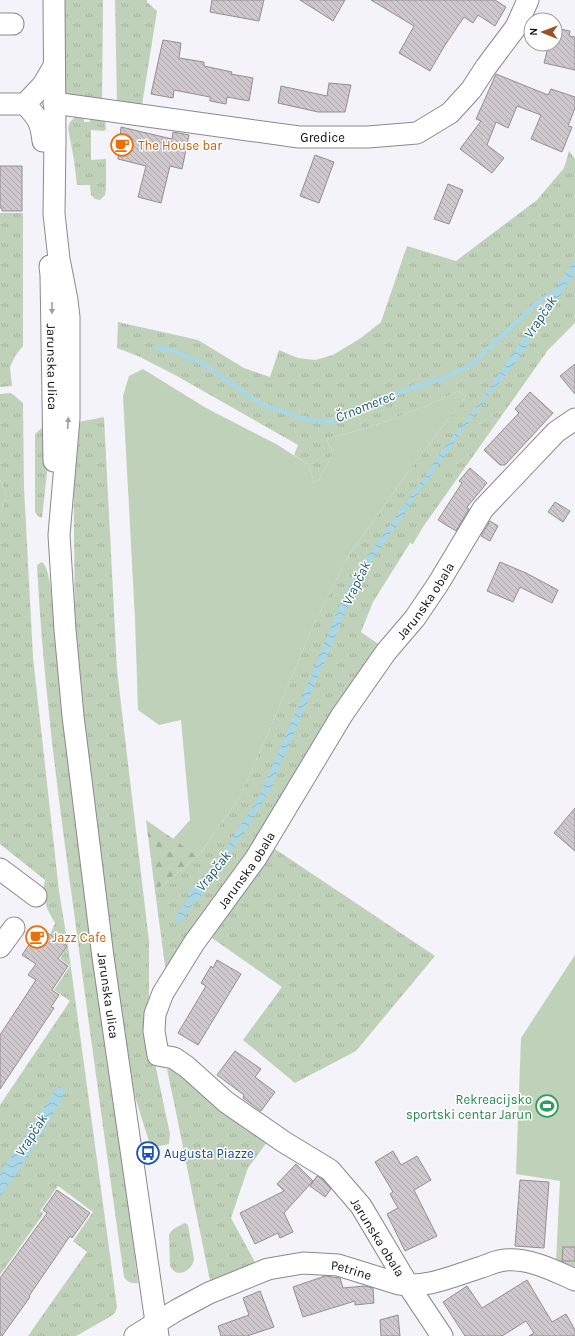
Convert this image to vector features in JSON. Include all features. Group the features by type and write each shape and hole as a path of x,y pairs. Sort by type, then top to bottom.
{"street":[{"name":"Jarunska ulica","path":"54,0 54,214 59,259 69,317 69,418 59,535 65,630 73,716 103,957 157,1330"},
{"name":"Gredice","path":"54,103 299,137 368,138 417,133 450,113 471,90 516,27 528,0"},
{"path":"25,104 43,85 54,65"},
{"name":"Jarunska ulica","path":"54,103 44,141 44,228 51,275 53,370 54,475 49,511 50,560 57,603 65,630"},
{"path":"0,104 25,104 37,116 42,127 44,141"},
{"name":"Jarunska obala","path":"408,1285 361,1206 330,1170 284,1142 226,1102 183,1064 174,1058 158,1055 154,1031 155,1014 163,993 194,943 256,858 342,715 386,652 415,618 438,584 483,509 556,432 575,419"},
{"path":"0,869 36,896"},
{"path":"0,947 14,928"},
{"name":"Petrine","path":"135,1336 157,1330 208,1293 268,1269 303,1263 338,1265 408,1285 422,1285 492,1263 517,1260 546,1266 575,1280"},
{"path":"408,1285 442,1336"}],"green space":[{"path":"64,0 103,0 102,102 69,99 63,92"},
{"path":"115,0 147,0 147,2 157,11 142,105 117,102"},
{"path":"76,116 84,116 84,122 90,122 90,116 105,119 106,129 104,131 91,130 91,160 106,159 106,189 105,195 100,200 95,199 91,195 90,185 77,185 68,128 70,122"},
{"path":"569,151 575,159 575,323 548,350 423,527 413,544 410,543 373,602 361,632 384,648 299,780 166,973 155,891 198,856 239,798 267,736 312,628 349,555 411,468 466,396 458,391 393,419 326,439 333,453 319,480 314,483 309,465 294,455 298,445 175,375 138,356 117,348 118,322 198,340 244,368 270,377 279,350 298,358 315,360 333,355 361,338 381,322 407,246 456,261 537,200 564,168"},
{"path":"0,213 23,213 23,346 15,356 10,367 12,386 0,387"},
{"path":"143,369 206,408 276,444 309,465 314,483 319,480 333,453 326,439 393,419 458,391 466,396 411,468 349,555 312,628 267,736 239,798 198,856 173,839 190,820 181,720 159,725 138,710 135,619 123,396 129,376"},
{"path":"11,393 23,403 24,488 33,657 59,891 68,946 117,1307 115,1313 108,1318 76,1336 28,1336 87,1252 73,1241 93,1212 58,1186 40,1211 44,1213 0,1275 0,1105 70,1001 54,990 70,966 60,959 67,946 50,935 55,923 45,902 45,880 0,844 0,513 7,495 0,480 0,394"},
{"path":"104,417 117,670 149,941 149,1021 153,1054 170,1134 169,1144 151,1148 135,1097 106,916 75,647 73,423"},
{"path":"44,426 48,447 42,518 35,512 35,434"},
{"path":"0,480 7,495 0,513"},
{"path":"42,562 48,574 51,591 73,798 138,1283 130,1282 124,1277 68,869 43,652 37,565"},
{"path":"146,820 198,856 155,891"},
{"path":"272,847 435,956 356,1051 295,1083 243,1040 282,987 209,936"},
{"name":"Rekreacijsko sportski centar Jarun","path":"575,955 575,1275 556,1262 560,1181 516,1174 521,1038"},
{"path":"176,1068 270,1138 248,1168 231,1218 256,1264 210,1280 167,1069"},
{"path":"185,1223 188,1225 194,1259 191,1267 180,1273 172,1270 170,1265 169,1235 178,1226"}],"water":[{"name":"Vrapčak","path":"575,259 575,273 545,319 514,365 483,403 419,492 360,579 270,790 245,832 208,882 202,896 193,903 180,923 174,919 186,902 189,892 211,869 227,847 259,796 298,707 341,602 358,569 438,456 479,403"},
{"name":"Vrapčak","path":"58,1086 66,1092 28,1157 0,1197 0,1173"}],"building":[{"path":"212,0 264,0 259,21 210,12"},
{"path":"300,0 345,0 333,21"},
{"path":"371,0 495,0 506,7 495,26 478,15 473,23 464,17 430,71 399,53 414,26"},
{"path":"563,30 570,31 569,36 575,37 575,70 544,63 547,52 563,52"},
{"path":"163,40 181,43 179,58 204,62 204,66 232,72 231,74 253,78 249,101 227,97 226,104 210,101 210,97 174,90 173,98 151,94"},
{"path":"496,74 548,95 551,89 575,97 575,108 568,126 572,127 562,152 531,139 541,115 517,106 508,128 496,122 487,145 504,158 492,173 460,149 481,121 476,119"},
{"path":"329,83 351,85 345,112 318,112 278,103 281,86 327,96"},
{"path":"121,127 172,139 173,132 189,135 182,169 170,166 161,203 138,197 146,166 118,159"},
{"path":"315,155 334,162 319,203 300,196"},
{"path":"0,166 22,166 22,211 2,211 2,208 0,208"},
{"path":"448,184 463,190 449,224 434,219"},
{"path":"575,364 575,394 560,376"},
{"path":"530,392 553,413 505,465 500,465 484,450 519,413 515,409"},
{"path":"470,468 487,483 467,507 469,509 456,531 438,520 462,483 459,481"},
{"path":"555,502 570,511 563,522 548,512"},
{"path":"490,521 498,526 490,541 481,536"},
{"path":"500,562 526,573 558,590 552,603 520,587 513,602 487,591"},
{"path":"575,808 575,851 554,833"},
{"path":"40,928 67,946 58,959 68,966 52,990 59,995 51,1007 54,1008 0,1089 0,1035 36,980 28,975 36,964 22,955"},
{"path":"217,960 241,974 198,1045 178,1033 206,986 201,983 211,966 213,968"},
{"path":"235,1051 261,1069 255,1077 275,1092 261,1111 243,1098 244,1095 217,1075"},
{"path":"393,1151 401,1165 417,1156 431,1180 414,1190 437,1236 405,1251 387,1214 398,1208 390,1194 393,1192 375,1162"},
{"path":"296,1164 313,1181 284,1213 293,1232 280,1238 278,1233 255,1244 240,1213 284,1191 277,1184"},
{"path":"317,1176 322,1179 331,1189 325,1197 310,1186"},
{"path":"520,1180 549,1182 544,1248 515,1246"},
{"path":"57,1190 90,1213 72,1238 70,1236 29,1296 30,1297 2,1336 0,1336 0,1278 47,1213 43,1210"},
{"path":"563,1247 575,1247 575,1261 562,1261"},
{"path":"325,1276 340,1278 343,1288 364,1286 373,1288 374,1303 355,1305 355,1301 303,1317 293,1287"},
{"path":"527,1280 552,1322 566,1314 575,1330 575,1336 529,1336 534,1333 526,1321 502,1336 465,1336 443,1302 467,1286 482,1308"},
{"path":"260,1291 274,1327 247,1336 221,1336 218,1326 249,1315 243,1298"},
{"path":"398,1315 400,1336 381,1336 380,1320"}],"waterway":[{"name":"Črnomerec","path":"155,347 174,351 200,362 261,404 298,417 317,421 331,421 408,389 442,379 471,365 537,303 558,290"}],"place":[{"name":"The House bar","path":"122,145"},
{"name":"Jazz Cafe","path":"37,937"},
{"name":"Rekreacijsko sportski centar Jarun","path":"547,1106"},
{"name":"Augusta Piazze","path":"148,1153"}]}
